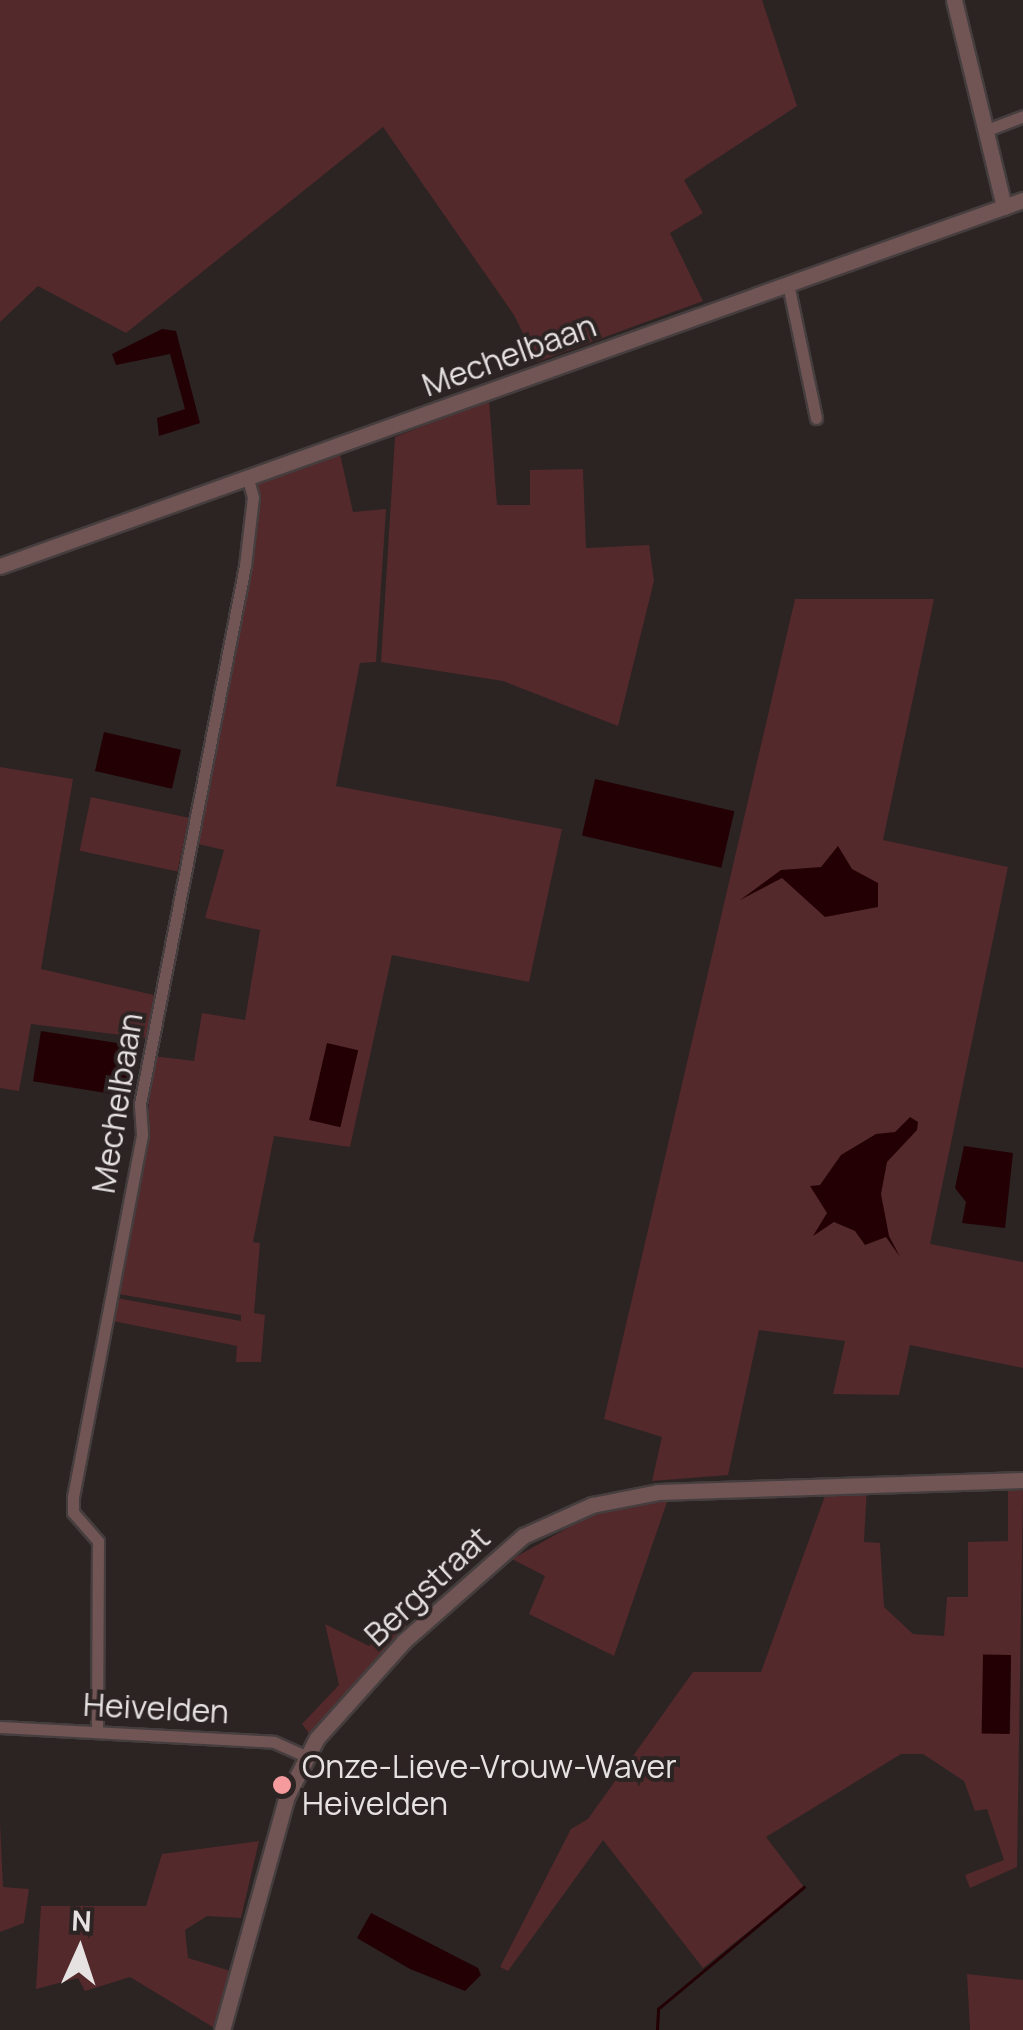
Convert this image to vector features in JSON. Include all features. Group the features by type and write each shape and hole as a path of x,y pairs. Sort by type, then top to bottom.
{"street":[{"path":"954,0 1004,207"},
{"path":"987,130 1023,116"},
{"name":"Mechelbaan","path":"0,566 1023,200"},
{"path":"788,284 816,418"},
{"name":"Mechelbaan","path":"97,1732 98,1542 73,1512 73,1497 142,1134 140,1104 245,566 253,497 248,479"},
{"name":"Bergstraat","path":"222,2030 286,1796 306,1756 334,1715 488,1562 575,1511 696,1488 1023,1480"},
{"name":"Heivelden","path":"0,1727 274,1742 306,1756"}],"shaded area":[{"path":"0,0 762,0 797,106 684,180 703,213 670,233 703,301 537,362 514,315 383,127 126,333 38,286 0,322"},
{"path":"162,329 176,331 200,423 159,436 157,418 185,409 170,354 116,365 112,354"},
{"path":"489,400 497,505 530,505 530,470 583,469 586,548 649,545 654,581 618,726 503,681 381,662 395,437"},
{"path":"340,454 353,512 386,509 376,662 360,663 336,786 562,829 529,982 392,955 350,1147 274,1136 253,1242 260,1243 254,1313 265,1315 261,1362 236,1362 237,1346 113,1321 117,1298 241,1321 241,1315 118,1294 146,1141 153,1056 194,1061 202,1013 245,1020 260,930 205,918 224,850 198,844 258,520 257,484"},
{"path":"795,599 934,599 883,840 1008,867 930,1244 1023,1262 1023,1368 910,1345 899,1395 833,1394 845,1341 759,1330 728,1475 652,1481 662,1437 604,1419"},
{"path":"104,732 181,750 172,789 95,771"},
{"path":"0,767 73,779 41,969 154,995 146,1038 31,1024 19,1091 0,1088"},
{"path":"595,779 734,811 721,868 582,836"},
{"path":"91,797 189,818 177,872 80,851"},
{"path":"838,846 852,869 878,883 878,907 825,917 782,878 740,900 781,870 821,867"},
{"path":"41,1031 133,1046 125,1096 33,1081"},
{"path":"327,1043 358,1050 340,1127 309,1120"},
{"path":"910,1117 918,1122 917,1130 887,1162 881,1194 889,1236 900,1257 886,1237 865,1245 855,1231 834,1222 813,1236 827,1213 810,1186 820,1185 841,1155 876,1134 895,1132"},
{"path":"964,1146 1013,1153 1005,1228 962,1223 966,1202 955,1188"},
{"path":"867,1486 864,1542 880,1543 884,1607 913,1634 944,1636 947,1597 968,1597 968,1542 1008,1541 1008,1491 1023,1490 1017,1867 970,1888 965,1875 1004,1860 987,1809 975,1811 964,1781 923,1754 901,1754 766,1837 804,1887 703,1968 603,1840 508,1971 500,1967 571,1829 588,1819 693,1672 761,1672 825,1496 694,1501 693,1490","holes":["984,1656 1011,1656 1010,1734"]},
{"path":"668,1499 614,1656 529,1614 545,1576 512,1559 589,1516"},
{"path":"404,1616 411,1623 311,1736 302,1724 339,1685 325,1624 369,1646"},
{"path":"983,1655 1011,1655 1010,1734 982,1733"},
{"path":"0,1822 3,1887 29,1889 24,1923 0,1932"},
{"path":"259,1841 241,1918 207,1916 185,1930 188,1958 234,1972 216,2029 130,1977 85,1991 78,1978 36,1989 41,1906 146,1906 162,1854"},
{"path":"371,1913 478,1968 481,1975 465,1991 410,1969 357,1938"},
{"path":"967,1974 1023,1980 1023,2030 970,2030"}],"waterway":[{"path":"657,2030 658,2009 804,1887"}],"place":[{"name":"Onze-Lieve-Vrouw-Waver Heivelden","path":"282,1785"}]}
